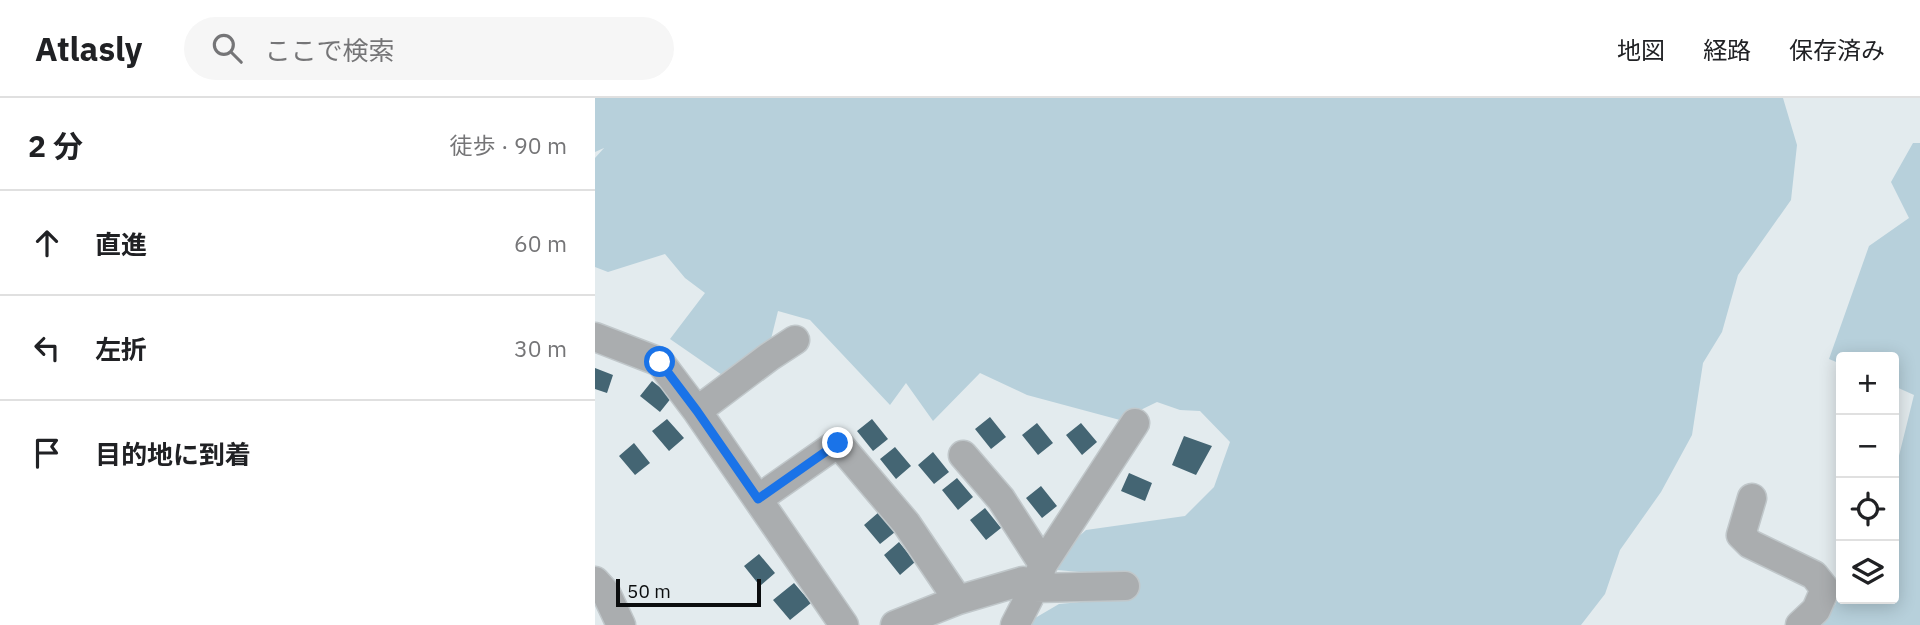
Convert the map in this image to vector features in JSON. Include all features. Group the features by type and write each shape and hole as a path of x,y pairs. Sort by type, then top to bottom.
{"street":[{"path":"595,337 660,362 697,411 844,625"},
{"path":"697,411 796,340"},
{"path":"1015,625 1039,576 1135,423"},
{"path":"758,499 838,443 906,523 958,600"},
{"path":"963,455 1001,499 1039,576"},
{"path":"1752,498 1741,535 1750,544 1814,575 1825,589 1816,610 1800,625"},
{"path":"895,625 958,600 1039,576 1125,586"},
{"path":"595,581 606,593 621,625"}],"shaded area":[{"path":"595,98 1783,98 1797,145 1791,200 1738,275 1722,332 1703,363 1692,435 1661,492 1620,550 1605,594 1581,625 1028,625 1030,621 1059,604 1135,597 1137,577 1057,570 1077,538 1086,530 1185,516 1214,487 1230,442 1200,411 1180,410 1157,402 1120,420 1027,395 980,373 933,421 906,383 890,405 810,320 778,311 770,343 725,377 670,339 705,293 685,278 665,254 608,272 595,267 595,158 604,148 595,152"},
{"path":"1913,143 1920,143 1920,625 1815,625 1836,603 1899,604 1899,456 1914,395 1899,388 1899,352 1836,352 1836,362 1829,359 1869,246 1909,218 1891,182"}],"building":[{"path":"595,368 613,375 607,393 595,389"},
{"path":"652,381 672,397 660,412 640,396"},
{"path":"990,417 1006,437 991,449 975,429"},
{"path":"667,419 684,438 669,451 652,431"},
{"path":"872,419 888,439 873,451 857,431"},
{"path":"1037,423 1053,443 1038,455 1022,435"},
{"path":"1081,423 1097,442 1082,455 1066,435"},
{"path":"1184,436 1212,446 1196,475 1172,465"},
{"path":"634,443 650,463 635,475 619,456"},
{"path":"895,447 911,466 896,479 880,459"},
{"path":"933,452 949,472 934,484 918,465"},
{"path":"1129,473 1152,483 1145,501 1121,491"},
{"path":"957,478 973,497 958,510 942,490"},
{"path":"1041,486 1057,506 1042,518 1026,498"},
{"path":"985,508 1001,528 986,540 970,520"},
{"path":"879,512 895,532 880,544 864,525"},
{"path":"899,542 915,562 900,575 884,555"},
{"path":"759,554 775,573 760,586 744,566"},
{"path":"794,583 811,603 790,620 773,600"}],"route":[{"path":"660,362 758,499 838,443"}]}
